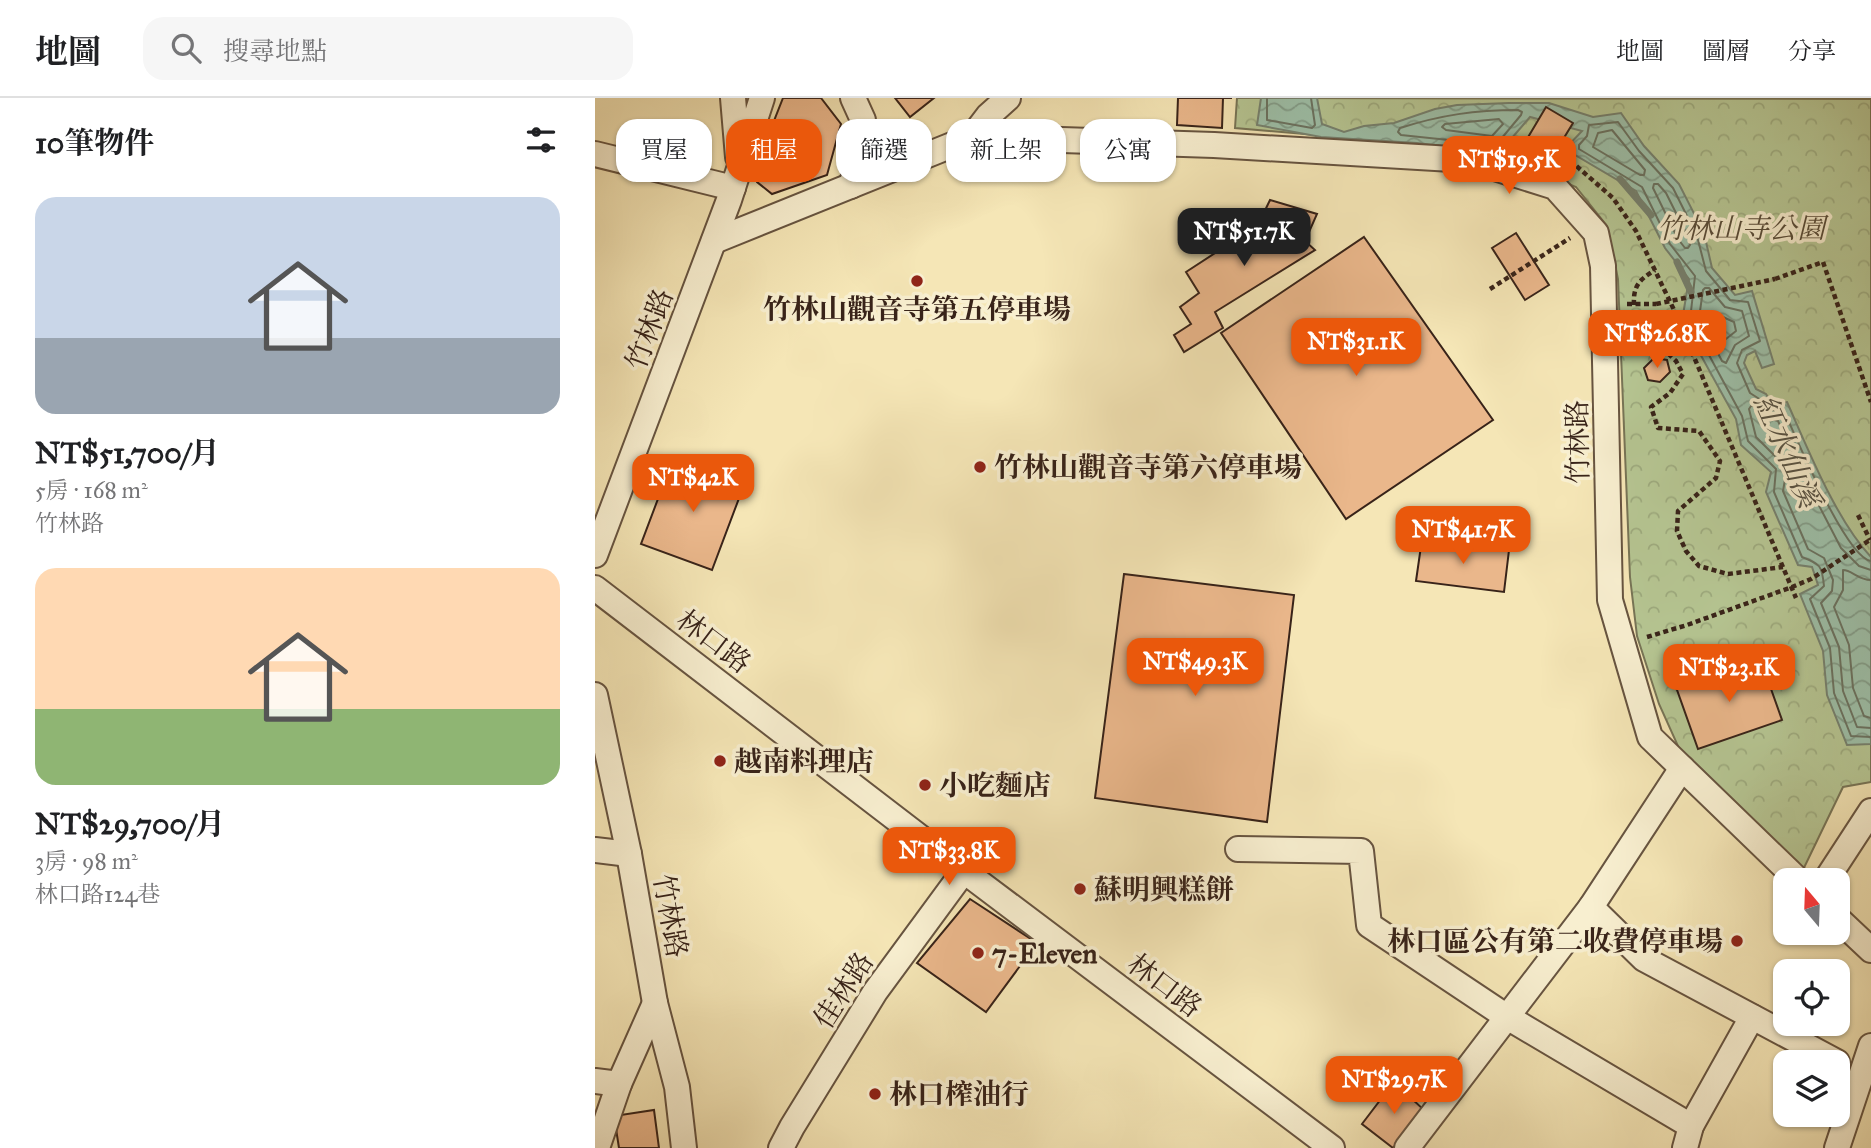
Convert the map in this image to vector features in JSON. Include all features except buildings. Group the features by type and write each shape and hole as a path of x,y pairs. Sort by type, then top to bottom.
{"street":[{"path":"733,98 734,119"},
{"name":"竹林路","path":"755,119 762,98"},
{"path":"851,186 861,153 863,120 853,98"},
{"path":"986,119 1008,98"},
{"name":"竹林路","path":"1066,140 1214,145 1469,160 1555,187 1596,233 1603,265 1610,600 1650,737 1786,868"},
{"name":"竹林路","path":"714,241 946,148"},
{"path":"595,154 726,176"},
{"name":"竹林路","path":"595,555 735,182"},
{"name":"林口路","path":"595,587 964,871 1332,1148"},
{"name":"竹林路","path":"595,695 629,854 656,1003 677,1087 684,1148"},
{"path":"1407,1148 1591,907 1682,768"},
{"path":"1834,868 1871,811"},
{"path":"1238,849 1361,850 1369,925 1688,1137 1752,1017"},
{"path":"595,850 629,854"},
{"name":"佳林路","path":"781,1148 874,992 964,871"},
{"path":"1591,907 1644,959 1814,1050"},
{"path":"1850,930 1871,950"},
{"path":"597,1148 607,1083 656,1003"},
{"path":"1837,1148 1871,1046"},
{"path":"1850,1069 1861,1075"}],"path":[{"path":"1532,161 1544,142 1613,198 1636,231 1675,312 1796,598"},
{"path":"1490,289 1574,236"},
{"path":"1656,304 1775,279 1823,262 1871,402"},
{"path":"1633,305 1633,289 1640,279 1655,270"},
{"path":"1656,342 1676,360 1683,374 1670,394 1651,407 1658,428 1699,431 1720,461 1716,478 1678,511 1677,531 1686,551 1699,566 1728,574 1783,567"},
{"path":"1647,636 1687,625 1811,579 1870,540 1869,532 1859,515"}],"green space":[{"name":"竹林山寺公園","path":"1237,98 1871,99 1871,782 1843,787 1804,868 1792,868 1687,766 1659,704 1637,636 1630,577 1618,279 1607,226 1576,187 1522,164 1444,146 1235,128"}],"water":[{"path":"1261,98 1317,98 1322,124 1344,132 1364,126 1394,123 1435,109 1457,105 1549,103 1593,117 1621,113 1644,146 1679,184 1704,233 1712,268 1735,295 1752,291 1774,364 1762,368 1755,351 1747,355 1744,363 1756,389 1766,394 1772,404 1787,402 1835,504 1858,542 1871,557 1871,744 1847,745 1827,695 1823,651 1800,594 1818,585 1812,567 1798,565 1766,492 1771,472 1741,445 1736,419 1682,321 1689,279 1665,248 1636,191 1565,149 1582,131 1530,117 1499,153 1417,143 1321,137 1257,125"}],"waterway":[{"name":"紅水仙溪","path":"1620,179 1651,215"},
{"name":"紅水仙溪","path":"1677,262 1691,292"}],"place":[{"name":"竹林山觀音寺第五停車場","path":"917,281"},
{"name":"竹林山觀音寺第六停車場","path":"980,467"},
{"name":"越南料理店","path":"720,761"},
{"name":"小吃麵店","path":"925,785"},
{"name":"蘇明興糕餅","path":"1080,889"},
{"name":"林口區公有第二收費停車場","path":"1737,941"},
{"name":"7-Eleven","path":"978,953"},
{"name":"林口榨油行","path":"875,1094"}]}
